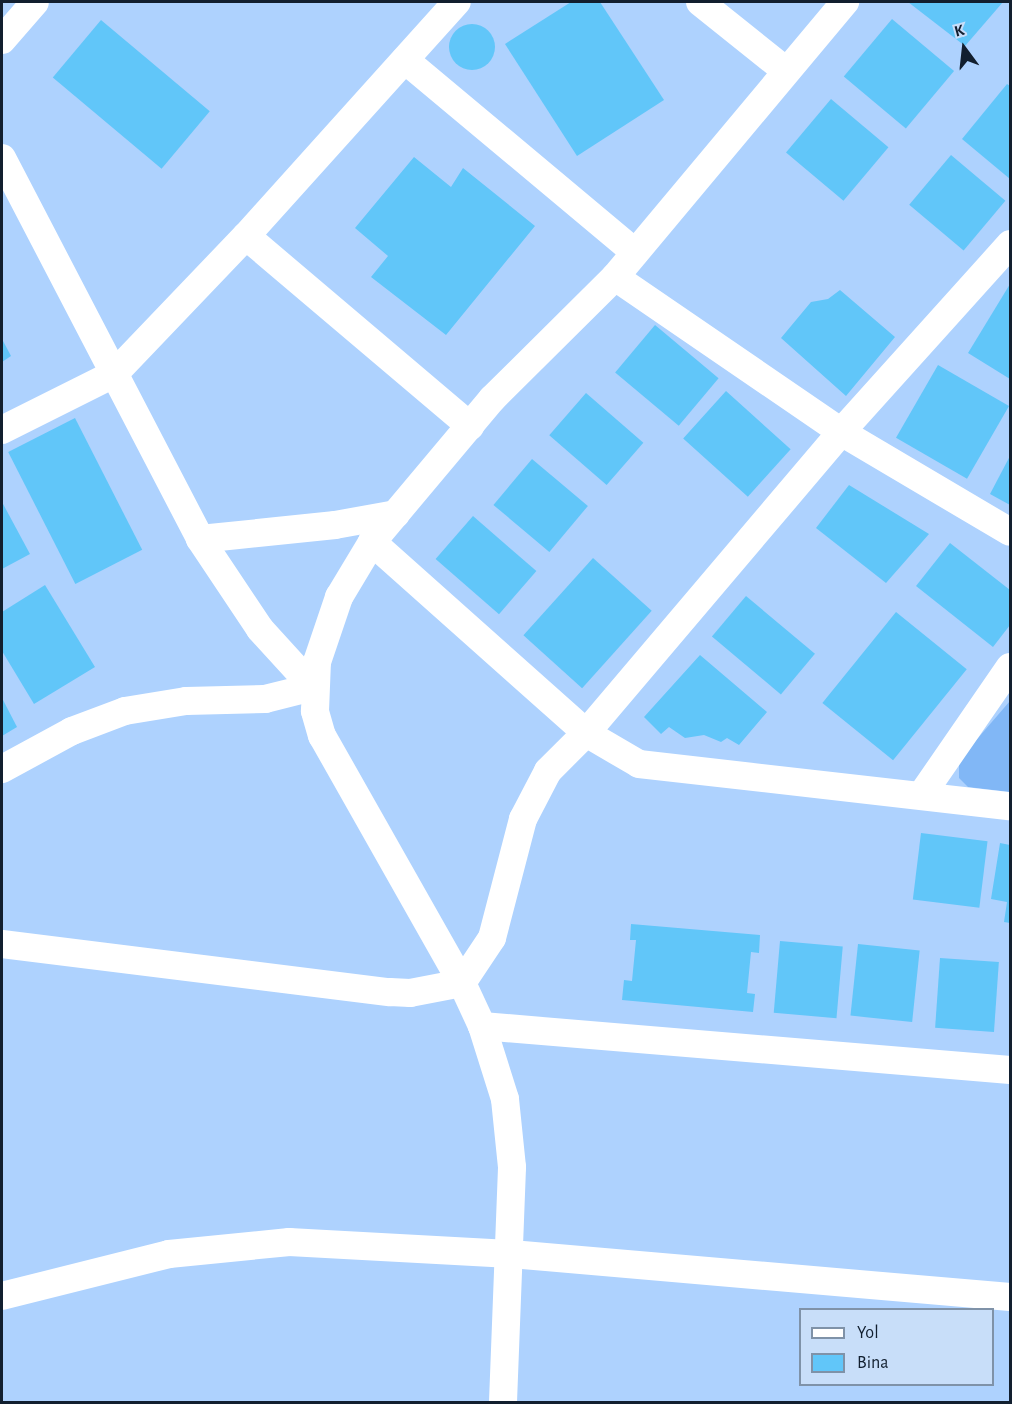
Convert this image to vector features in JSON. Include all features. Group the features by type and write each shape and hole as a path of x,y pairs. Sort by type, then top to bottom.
{"street":[{"path":"2,40 36,2"},
{"path":"2,430 114,374 246,236 457,2"},
{"path":"700,2 786,71"},
{"path":"503,1402 511,1254 510,1131 497,1066 462,983 322,736 313,687 326,630 339,597 372,542 470,426 615,277 845,2"},
{"path":"405,60 635,252"},
{"path":"2,158 200,538 260,629 313,687"},
{"path":"246,236 470,426"},
{"path":"2,944 390,992 410,993 462,983 492,938 523,819 534,793 548,771 586,733 841,432 1011,244"},
{"path":"615,277 841,432 1011,532"},
{"path":"200,538 335,525 396,514"},
{"path":"372,542 586,733 639,764 923,793 1011,806"},
{"path":"923,793 1011,667"},
{"path":"2,769 72,730 125,711 186,701 265,699 313,687"},
{"path":"482,1026 1011,1070"},
{"path":"2,1296 150,1258 249,1244 328,1242 511,1254 1011,1297"}],"shaded area":[{"path":"1010,701 1010,792 968,787 959,778 959,760"}],"building":[{"path":"571,2 600,2 664,100 577,156 505,44"},
{"path":"908,2 1003,2 965,46"},
{"path":"892,19 954,71 906,129 844,76"},
{"path":"101,20 210,111 162,169 53,77"},
{"path":"477,24 489,30 494,38 494,56 489,64 481,69 467,70 459,67 452,60 449,42 452,34 459,27"},
{"path":"1007,84 1010,86 1010,179 962,139"},
{"path":"831,99 888,147 843,201 786,153"},
{"path":"951,155 1005,201 964,250 909,205"},
{"path":"414,157 451,187 463,168 535,226 446,335 371,277 388,256 355,228"},
{"path":"1010,284 1010,379 968,353"},
{"path":"840,290 895,337 846,396 781,338 811,302 828,299"},
{"path":"655,325 719,378 679,426 615,372"},
{"path":"2,339 11,356 2,362"},
{"path":"938,365 1009,406 967,479 896,438"},
{"path":"726,391 791,449 748,497 683,439"},
{"path":"586,393 643,443 607,485 549,435"},
{"path":"75,418 142,550 75,584 8,452"},
{"path":"1010,456 1010,505 990,494"},
{"path":"532,459 588,506 549,552 493,505"},
{"path":"849,485 929,534 886,583 816,528"},
{"path":"2,502 30,554 2,569"},
{"path":"473,516 536,571 499,614 436,559"},
{"path":"950,543 1010,590 1010,625 993,647 916,586"},
{"path":"593,558 652,611 582,688 523,635"},
{"path":"45,585 95,667 34,704 2,651 2,612"},
{"path":"746,596 815,654 781,694 712,637"},
{"path":"896,612 967,669 893,760 822,703"},
{"path":"700,655 767,712 739,745 727,738 721,742 704,735 685,738 669,727 661,734 644,717"},
{"path":"2,698 17,727 2,736"},
{"path":"921,833 988,841 979,908 913,900"},
{"path":"1000,843 1010,845 1010,923 1004,922 1007,902 991,899"},
{"path":"631,924 760,935 759,953 751,952 747,993 755,994 753,1012 622,1000 624,980 632,981 636,940 630,940"},
{"path":"780,941 843,946 836,1018 774,1013"},
{"path":"858,944 920,950 912,1022 850,1016"},
{"path":"940,958 999,962 994,1032 935,1028"}]}
